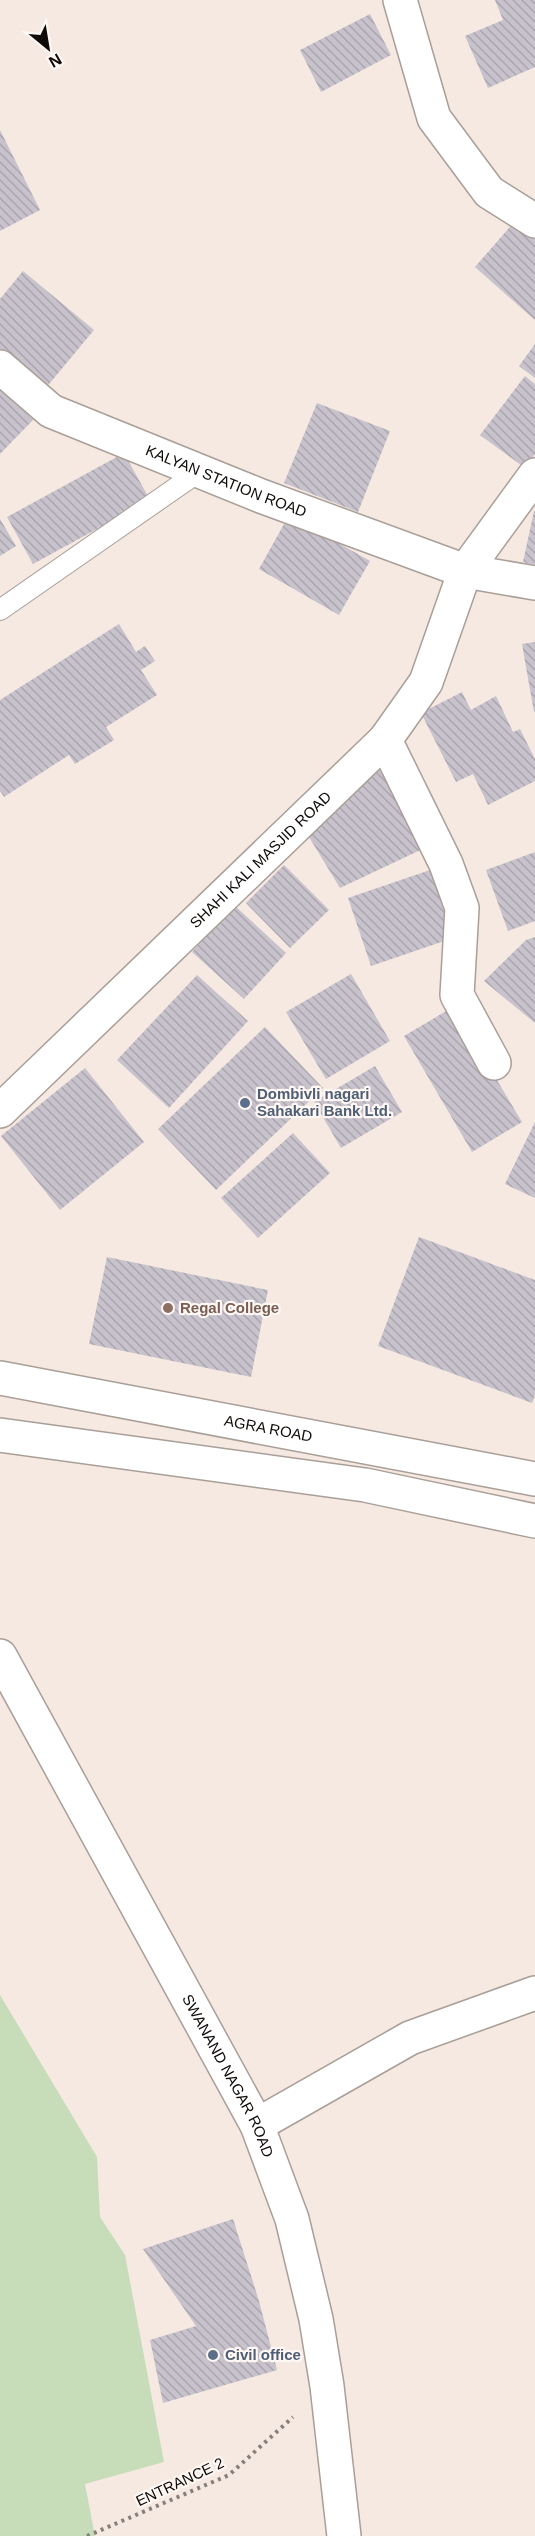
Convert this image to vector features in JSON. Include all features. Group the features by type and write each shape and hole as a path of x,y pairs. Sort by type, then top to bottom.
{"main road":[{"path":"400,0 434,118 489,192 535,221"},
{"name":"KALYAN STATION ROAD","path":"0,368 51,411 261,496 465,571 535,584"},
{"name":"SHAHI KALI MASJID ROAD","path":"0,1111 385,740 426,682 465,571 535,475"},
{"path":"385,740 446,864 462,908 457,995 494,1063"},
{"name":"AGRA ROAD","path":"0,1378 535,1479"},
{"path":"0,1435 364,1485 535,1521"},
{"name":"SWANAND NAGAR ROAD","path":"0,1656 257,2125 292,2219 316,2319 327,2386 344,2536"},
{"path":"257,2125 410,2038 535,1993"}],"lane":[{"path":"0,610 200,471"}],"path":[{"name":"ENTRANCE 2","path":"87,2536 229,2475 327,2386"}],"green space":[{"path":"0,1995 97,2157 100,2217 125,2255 164,2462 85,2484 95,2536 0,2536"}],"building":[{"path":"495,0 535,0 535,67 488,88 465,36 503,20"},
{"path":"370,14 391,55 321,92 300,50"},
{"path":"0,130 40,210 0,231"},
{"path":"515,221 535,239 535,320 475,267"},
{"path":"23,271 94,330 40,395 0,361 0,299"},
{"path":"535,344 535,378 519,366"},
{"path":"525,376 535,384 535,454 525,468 480,435"},
{"path":"0,389 33,420 0,454"},
{"path":"317,403 390,431 358,512 284,483"},
{"path":"124,453 150,500 33,564 7,517"},
{"path":"535,511 535,565 523,562"},
{"path":"289,515 370,561 339,615 259,569"},
{"path":"0,519 16,546 0,556"},
{"path":"119,624 136,652 145,646 155,661 141,670 157,695 106,727 114,740 75,764 69,755 4,797 0,791 0,700"},
{"path":"535,642 535,712 534,712 522,644"},
{"path":"462,692 471,710 496,696 513,732 520,729 535,759 535,781 488,805 473,774 456,782 421,713"},
{"path":"377,765 429,846 340,888 309,837"},
{"path":"535,852 535,921 508,931 486,870"},
{"path":"284,865 329,910 290,948 246,903"},
{"path":"430,870 453,938 371,966 348,898"},
{"path":"234,905 286,953 244,999 192,952"},
{"path":"535,937 535,1023 484,981 526,940"},
{"path":"351,974 390,1041 326,1079 286,1012"},
{"path":"197,975 248,1021 169,1108 117,1060"},
{"path":"453,1007 522,1122 472,1152 404,1036"},
{"path":"265,1027 323,1088 216,1190 158,1129"},
{"path":"375,1066 402,1112 341,1148 314,1102"},
{"path":"85,1068 144,1142 60,1210 1,1136"},
{"path":"535,1122 535,1198 505,1184"},
{"path":"293,1133 330,1173 258,1238 221,1198"},
{"path":"419,1237 535,1280 535,1395 532,1403 378,1346"},
{"path":"107,1257 268,1290 251,1377 89,1344"},
{"path":"233,2219 259,2301 277,2370 163,2403 150,2340 196,2326 143,2249"}],"place":[{"name":"Dombivli nagari Sahakari Bank Ltd.","path":"245,1103"},
{"name":"Regal College","path":"168,1308"},
{"name":"Civil office","path":"213,2355"}]}
